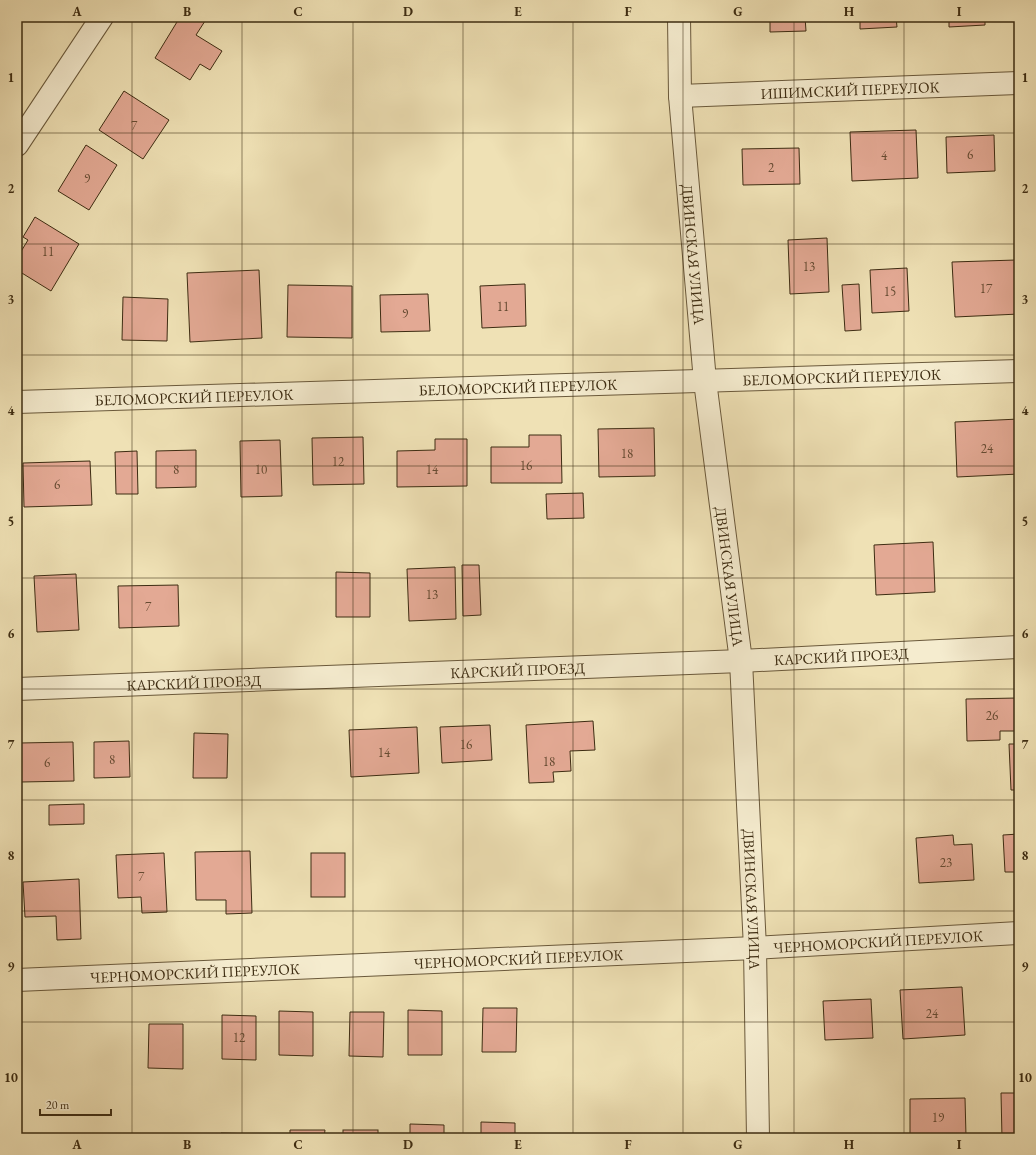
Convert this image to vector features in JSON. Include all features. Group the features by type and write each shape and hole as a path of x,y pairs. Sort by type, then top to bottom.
{"street":[{"path":"19,134 102,17"},
{"name":"ДВИНСКАЯ УЛИЦА","path":"679,17 680,96 706,381 741,661 755,948 758,1138"},
{"name":"ИШИМСКИЙ ПЕРЕУЛОК","path":"680,96 1019,83"},
{"name":"БЕЛОМОРСКИЙ ПЕРЕУЛОК","path":"17,402 1019,371"},
{"name":"КАРСКИЙ ПРОЕЗД","path":"17,689 741,661 1019,647"},
{"name":"ЧЕРНОМОРСКИЙ ПЕРЕУЛОК","path":"17,980 755,948 1019,933"}],"building":[{"path":"180,17 199,17 205,21 196,35 222,51 210,70 200,64 190,80 155,58"},
{"path":"770,17 805,17 806,31 770,32"},
{"path":"860,17 896,17 897,27 860,29"},
{"path":"949,17 985,17 985,25 949,27"},
{"path":"124,91 169,120 143,159 99,130"},
{"path":"916,130 918,178 852,181 850,132"},
{"path":"994,135 995,171 947,173 946,137"},
{"path":"86,145 117,165 89,210 58,191"},
{"path":"799,148 800,184 743,185 742,149"},
{"path":"35,217 79,244 51,291 17,270 17,258 28,240 23,237"},
{"path":"827,238 829,292 790,294 788,240"},
{"path":"1016,260 1019,314 955,317 952,262"},
{"path":"907,268 909,311 872,313 870,270"},
{"path":"259,270 262,338 190,342 187,273"},
{"path":"525,284 526,326 482,328 480,286"},
{"path":"859,284 861,330 845,331 842,285"},
{"path":"288,285 352,286 352,338 287,337"},
{"path":"428,294 430,331 381,332 380,295"},
{"path":"123,297 168,299 167,341 122,340"},
{"path":"1019,419 1019,474 957,477 955,422"},
{"path":"654,428 655,476 599,477 598,429"},
{"path":"529,435 561,435 562,483 491,483 491,447 529,447"},
{"path":"363,437 364,484 313,485 312,438"},
{"path":"435,439 467,439 467,486 397,487 397,451 435,450"},
{"path":"280,440 282,496 241,497 240,441"},
{"path":"196,450 196,487 156,488 156,451"},
{"path":"137,451 138,494 116,494 115,452"},
{"path":"90,461 92,505 24,507 23,463"},
{"path":"583,493 584,518 547,519 546,494"},
{"path":"933,542 935,592 876,595 874,545"},
{"path":"462,565 479,565 481,615 463,616"},
{"path":"455,567 456,619 409,621 407,569"},
{"path":"336,572 370,573 370,617 336,617"},
{"path":"76,574 79,630 37,632 34,576"},
{"path":"178,585 179,626 119,628 118,586"},
{"path":"1017,698 1018,731 1000,731 1000,740 967,741 966,699"},
{"path":"593,721 595,750 570,751 571,771 553,772 554,782 529,783 526,725"},
{"path":"490,725 492,760 442,763 440,727"},
{"path":"417,727 419,773 351,777 349,730"},
{"path":"194,733 228,734 227,778 193,778"},
{"path":"129,741 130,777 94,778 94,742"},
{"path":"73,742 74,781 21,782 20,743"},
{"path":"1009,744 1019,744 1019,790 1011,790"},
{"path":"84,804 84,824 49,825 49,805"},
{"path":"1019,834 1019,872 1005,872 1003,835"},
{"path":"953,835 954,845 972,844 974,880 919,883 916,838"},
{"path":"250,851 252,913 226,914 226,900 196,900 195,852"},
{"path":"164,853 167,912 142,913 141,897 118,898 116,855"},
{"path":"311,853 345,853 345,897 311,897"},
{"path":"79,879 81,939 57,940 56,916 25,917 23,882"},
{"path":"962,987 965,1035 903,1039 900,990"},
{"path":"871,999 873,1038 825,1040 823,1001"},
{"path":"483,1008 517,1008 516,1052 482,1052"},
{"path":"408,1010 442,1011 442,1055 408,1055"},
{"path":"279,1011 313,1012 313,1056 279,1055"},
{"path":"350,1012 384,1012 383,1057 349,1056"},
{"path":"222,1015 256,1016 256,1060 222,1059"},
{"path":"149,1024 183,1024 183,1069 148,1068"},
{"path":"1001,1093 1019,1093 1019,1138 1002,1138"},
{"path":"965,1098 966,1136 910,1138 910,1099"},
{"path":"481,1122 515,1123 515,1138 481,1138"},
{"path":"410,1124 444,1125 444,1138 410,1138"},
{"path":"290,1130 325,1130 324,1138 290,1138"},
{"path":"343,1130 378,1130 378,1138 343,1138"},
{"path":"221,1133 255,1134 255,1138 221,1138"}]}
